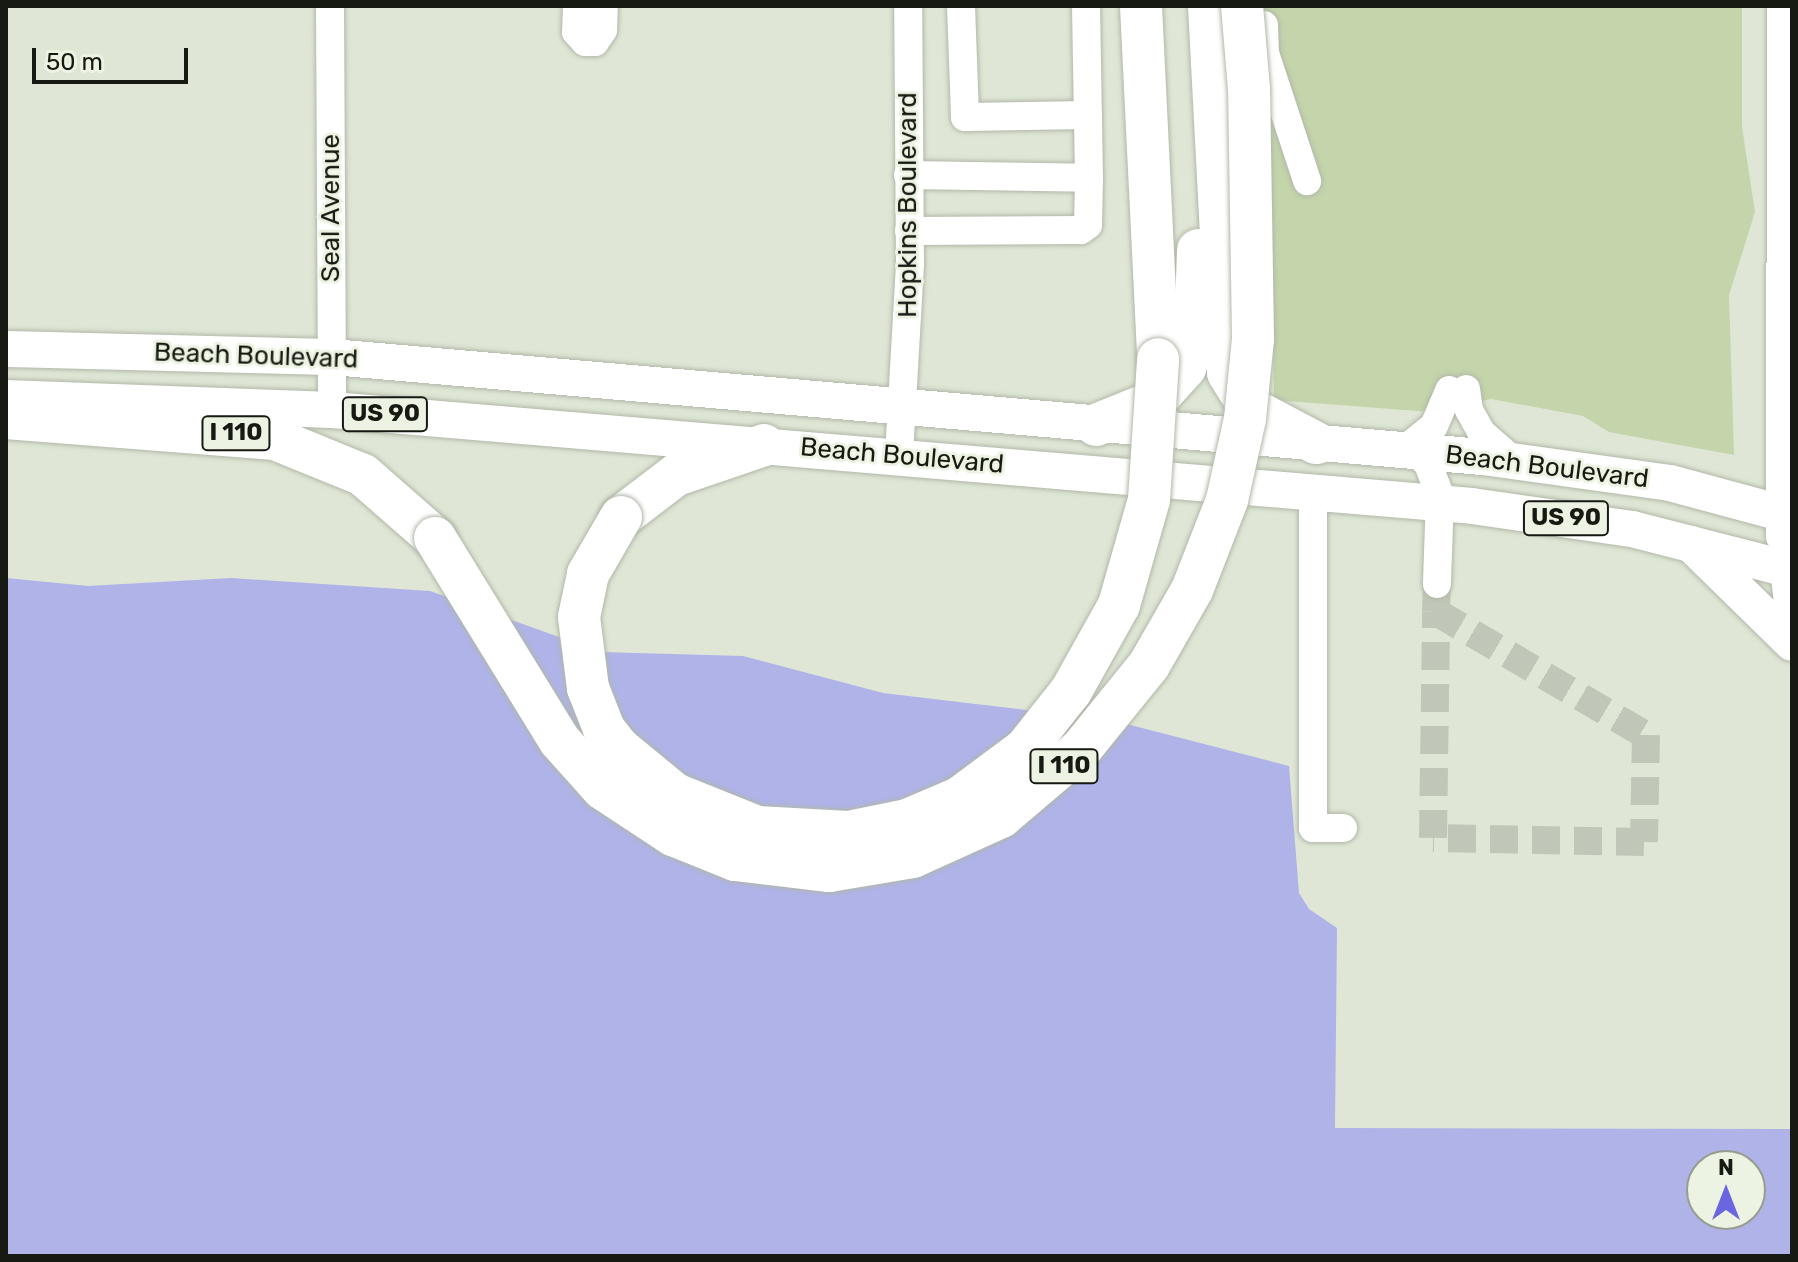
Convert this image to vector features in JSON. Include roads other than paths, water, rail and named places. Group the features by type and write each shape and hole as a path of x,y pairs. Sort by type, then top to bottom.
{"highway":[{"name":"I 110","path":"764,445 676,475 621,517 598,553 582,596 579,617 588,688 604,729 619,748 675,794 757,827 848,832 934,810 984,782 1025,749 1071,691 1119,605 1149,500 1158,359 1141,6"},
{"path":"1096,425 1155,401 1176,381 1192,355 1197,203 1181,6"},
{"path":"1209,6 1228,373 1250,408 1316,443"},
{"name":"I 110","path":"6,418 275,439 363,475 435,538 539,711 584,770 625,806 683,840 765,867 829,871 913,857 1001,817 1081,749 1149,665 1192,590 1227,500 1245,419 1253,339 1249,89 1242,6"}],"main road":[{"path":"1787,14 1788,569"},
{"name":"Beach Boulevard","path":"6,349 332,357 904,403 1096,425 1498,458 1670,483 1788,515"},
{"name":"Beach Boulevard","path":"6,398 332,410 899,455 1440,503 1584,521 1690,543 1788,569"},
{"path":"1690,543 1792,641"}],"street":[{"name":"Seal Avenue","path":"330,6 332,410"},
{"path":"577,6 576,32 585,42 595,42 603,30 604,6"},
{"name":"Hopkins Boulevard","path":"899,455 904,403 909,231 908,6"},
{"path":"961,6 965,117 1088,115"},
{"path":"909,231 1081,230 1088,225 1086,6"},
{"path":"1262,6 1265,53 1307,181"},
{"path":"908,175 1089,178"},
{"path":"1437,584 1440,503 1433,474 1410,451 1434,426 1458,389 1498,458 1453,476 1440,503"},
{"path":"1313,493 1313,828 1343,828"},
{"path":"1788,569 1792,641"}],"water":[{"path":"6,578 88,586 231,578 430,591 601,652 743,656 883,693 1111,720 1289,766 1299,893 1309,909 1337,928 1335,1128 1792,1129 1792,1256 6,1256"}],"tunnel":[{"path":"1436,612 1646,735 1644,842 1433,838 1436,612 1437,584"}]}
